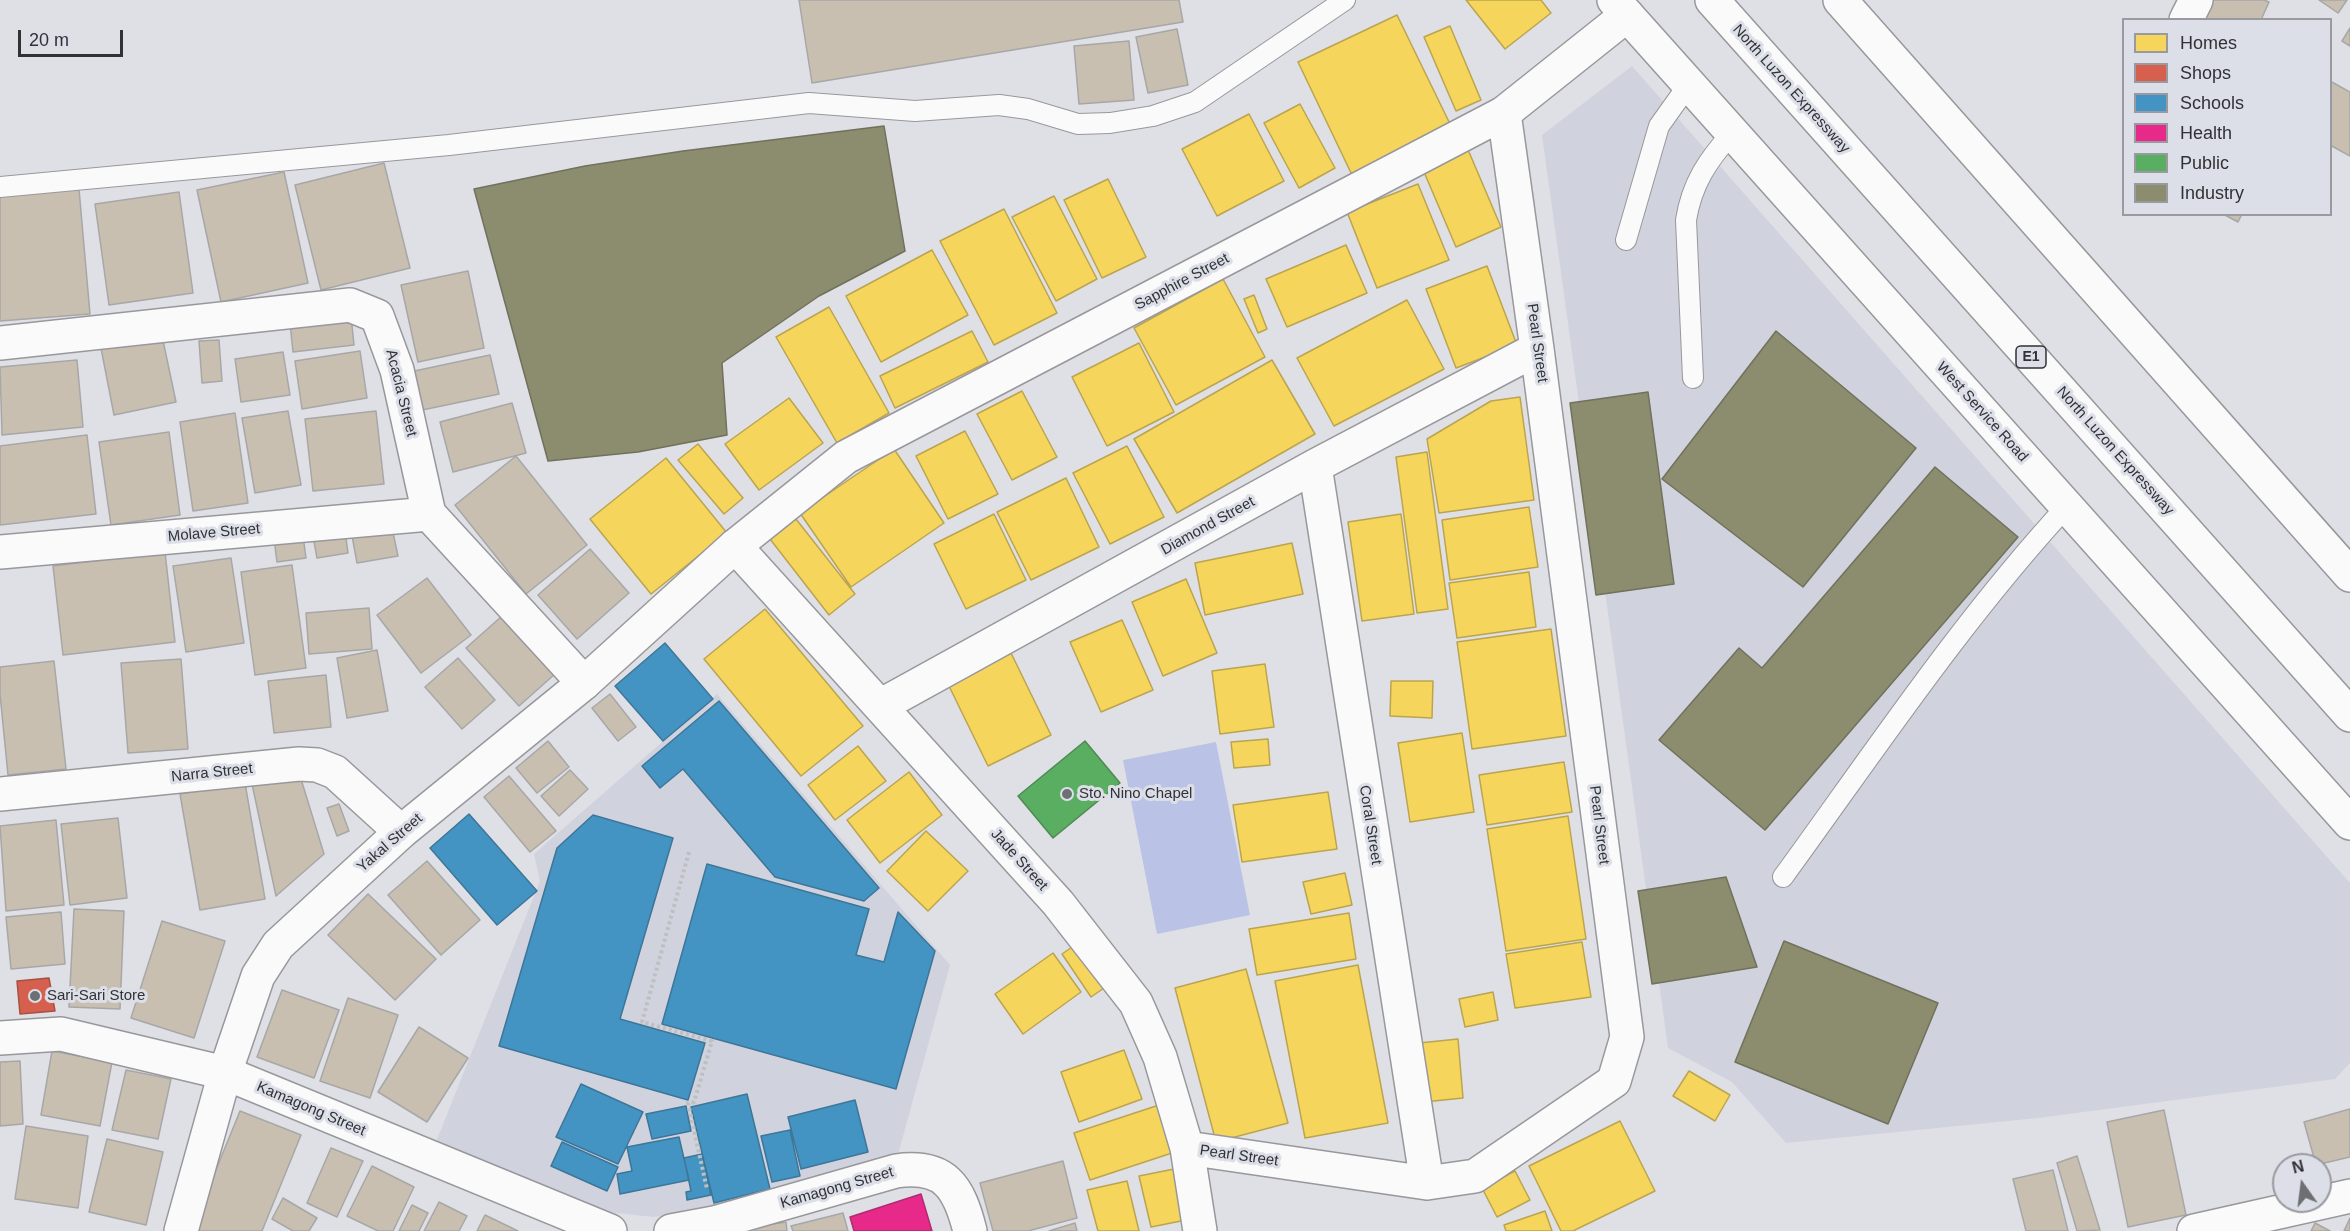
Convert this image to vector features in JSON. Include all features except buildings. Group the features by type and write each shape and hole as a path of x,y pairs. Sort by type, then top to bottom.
{"main road":[{"name":"North Luzon Expressway","path":"1712,0 2350,715"},
{"path":"1840,0 2350,575"},
{"path":"2187,18 2196,0"},
{"name":"West Service Road","path":"1621,7 2350,823"},
{"name":"Sapphire Street","path":"735,546 846,457 1504,113 1621,7"},
{"name":"Pearl Street","path":"1187,1148 1427,1183 1476,1176 1614,1081 1627,1037 1538,349 1504,113"},
{"name":"Acacia Street","path":"0,343 350,305 377,316 387,336 397,370 429,514 584,683"},
{"name":"Diamond Street","path":"880,706 1315,466 1538,349"},
{"name":"Coral Street","path":"1315,466 1427,1183"},
{"name":"Molave Street","path":"0,552 429,514"},
{"name":"Yakal Street","path":"181,1231 225,1073 258,976 278,945 401,832 584,683 735,546"},
{"name":"Jade Street","path":"735,546 1058,903 1136,1003 1160,1057 1187,1148 1200,1231"},
{"name":"Narra Street","path":"0,794 299,764 317,765 335,772 401,832"},
{"name":"Kamagong Street","path":"0,1038 61,1034 225,1073 610,1231"},
{"name":"Kamagong Street","path":"671,1231 714,1222 896,1171 915,1168 935,1173 952,1184 963,1204 970,1231"},
{"path":"2194,1231 2272,1222 2350,1196"}],"lane":[{"path":"0,187 449,145 809,103 915,111 999,105 1028,109 1078,124 1110,123 1153,116 1195,102 1345,0"},
{"path":"1626,240 1659,126 1689,84"},
{"path":"1693,378 1686,220 1689,197 1698,177 1732,133"},
{"path":"1783,876 1942,661 2032,544 2067,506"}],"path":[{"path":"689,852 642,1022 712,1041 694,1102 688,1103 708,1195"}],"shaded area":[{"path":"1632,66 2350,883 2350,1063 2335,1079 2038,1118 1786,1143 1732,1082 1668,1048 1542,135"},
{"path":"717,694 950,965 896,1162 691,1213 653,1217 608,1212 436,1142 540,881 534,854"},
{"path":"1216,742 1250,915 1157,934 1123,760"}],"place":[{"name":"Sto. Nino Chapel","path":"1067,794"},
{"name":"Sari-Sari Store","path":"35,996"}]}
